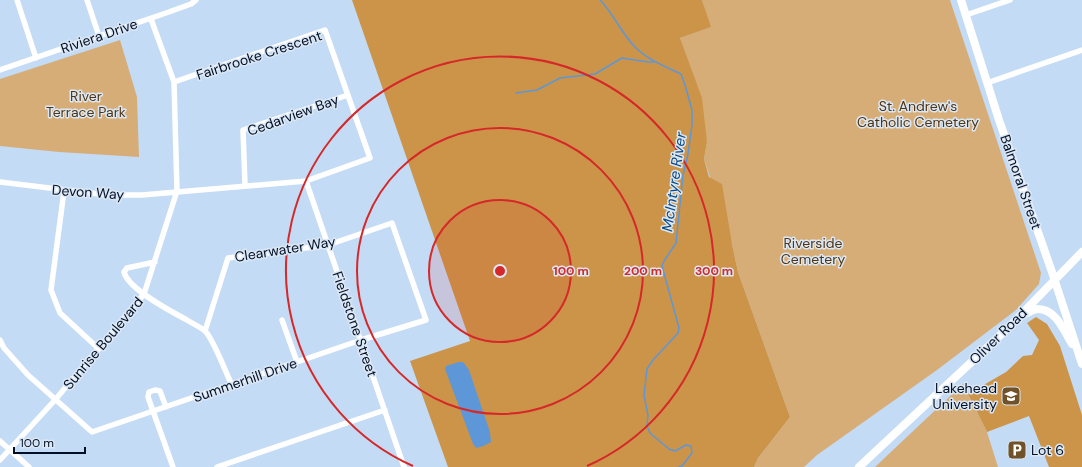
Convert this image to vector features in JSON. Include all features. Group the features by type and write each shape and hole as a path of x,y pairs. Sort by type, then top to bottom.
{"main road":[{"name":"Balmoral Street","path":"961,0 987,83 1055,280 1082,364"},
{"name":"Oliver Road","path":"859,467 1021,315 1082,252"},
{"path":"1021,315 1037,309 1050,313 1056,317 1079,356"}],"street":[{"path":"17,0 36,58"},
{"path":"87,0 99,36"},
{"name":"Riviera Drive","path":"0,70 151,19 189,5 196,0"},
{"path":"966,15 1010,0"},
{"name":"Sunrise Boulevard","path":"0,460 55,400 144,294 155,262 177,191 174,82 151,19"},
{"name":"Fairbrooke Crescent","path":"174,82 325,30 370,158 306,181 177,191"},
{"path":"987,83 1082,50"},
{"name":"Cedarview Bay","path":"245,185 243,130 348,95"},
{"name":"Fieldstone Street","path":"306,181 362,340 404,467"},
{"name":"Devon Way","path":"0,182 64,191 107,195 142,195 177,191"},
{"path":"64,191 51,290 60,313 99,349"},
{"name":"Clearwater Way","path":"205,331 228,258 328,245 392,223"},
{"name":"Summerhill Drive","path":"0,340 4,348 28,375 92,432 362,340 426,320 392,223"},
{"path":"155,262 127,268 124,272 126,278 144,294 163,307 205,331 211,340 232,385"},
{"path":"282,320 297,362"},
{"path":"166,407 160,391 149,392 148,395 153,412 173,467"},
{"path":"217,467 385,410"},
{"path":"0,441 29,467"}],"green space":[{"name":"Riverside Cemetery","path":"702,0 950,0 1041,273 1039,284 1016,310 937,370 817,455 804,467 754,467 758,458 790,417 738,272 732,244 704,159 707,142 680,38 710,27"},
{"name":"River Terrace Park","path":"120,40 137,97 139,157 59,152 0,146 0,79"},
{"path":"963,384 987,432 998,467 875,467"}],"shaded area":[{"path":"352,0 702,0 711,27 680,38 702,98 707,142 704,159 709,177 722,184 738,272 790,417 758,458 754,467 448,467 410,361 470,341"},
{"path":"1036,317 1047,324 1060,346 1082,415 1082,467 1049,467 1029,416 987,432 968,394 1006,372 1023,356 1032,355 1039,340 1027,323"}],"water":[{"path":"463,362 469,370 490,432 491,442 478,448 476,448 473,444 445,369 446,366"}],"waterway":[{"name":"McIntyre River","path":"600,0 630,42 640,52 663,66 681,74 692,110 692,125 688,154 683,175 676,243 662,266 679,328 678,333 653,360 647,369 644,395 648,415 647,426 650,433 669,449 675,451 686,445 691,446 692,453 682,466 679,467"},
{"path":"516,93 537,90 560,78 595,74 622,58 654,62"}],"place":[{"name":"Lakehead University","path":"1011,396"},
{"name":"Lot 6","path":"1017,450"}],"park label":[{"name":"St. Andrew's Catholic Cemetery","path":"918,114"}]}
